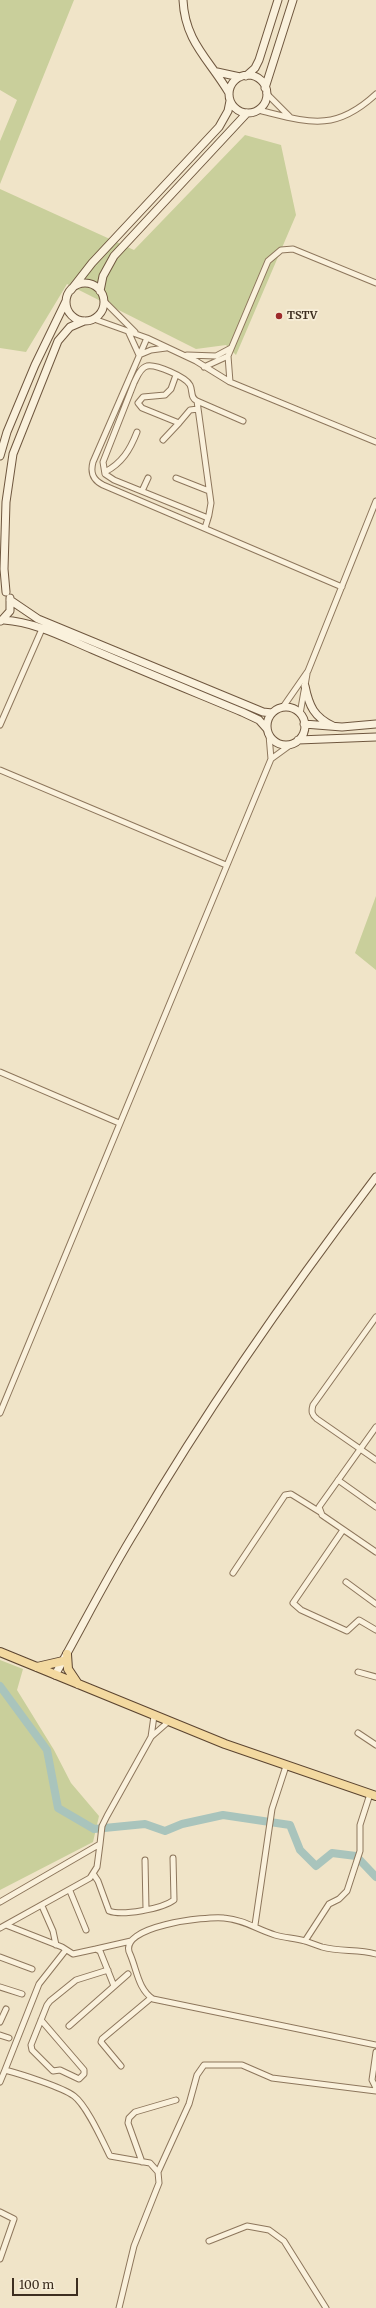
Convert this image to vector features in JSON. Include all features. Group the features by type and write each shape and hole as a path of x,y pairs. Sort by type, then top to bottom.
{"main road":[{"path":"0,1652 168,1722 286,1766 373,1795"},
{"path":"34,1667 65,1658 68,1669 80,1686"}],"street":[{"path":"0,456 7,432 35,365 71,290 92,263 219,127 228,111 230,101 229,92 217,72 207,63 190,35 183,0"},
{"path":"229,92 231,86 255,68 259,60 278,0"},
{"path":"258,110 265,102 266,90 293,0"},
{"path":"217,72 258,78 266,90 290,118"},
{"path":"230,101 236,110 247,113 258,110 290,118 317,122 330,121 361,108 376,94"},
{"path":"100,291 103,276 114,256 247,113"},
{"path":"230,382 228,356 268,261 281,250 293,249 376,283"},
{"path":"71,290 78,285 86,283 94,286 100,291 104,301 136,333"},
{"path":"66,301 66,307 73,317 84,321"},
{"path":"104,301 99,315 94,319 84,321 70,327 58,341 13,454 6,502 3,590 10,600 22,610 45,622 249,706 272,713"},
{"path":"94,319 136,333 184,355 230,382 376,442"},
{"path":"128,331 139,355"},
{"path":"147,338 93,462 91,469 93,477 103,486 342,587"},
{"path":"184,355 210,357 226,352 232,347"},
{"path":"139,355 152,350 168,348"},
{"path":"204,367 228,356"},
{"path":"205,528 208,518 211,503 197,401 192,394 190,386 183,378 154,366 147,366 139,373 103,462 104,472 114,480 208,518"},
{"path":"176,375 170,389 165,395 143,397 138,404 142,408 179,424"},
{"path":"197,401 242,421"},
{"path":"163,440 190,410 198,409"},
{"path":"104,472 114,467 124,457 137,432"},
{"path":"142,491 148,478"},
{"path":"176,478 209,492"},
{"path":"271,759 302,736 304,724 300,714 308,671 376,501"},
{"path":"2,621 10,611 10,600"},
{"path":"2,621 16,621 42,629 242,712 259,720 272,739 282,745 295,742 376,738"},
{"path":"0,725 42,629"},
{"path":"0,1413 271,759 268,718 272,713 283,707 308,671"},
{"path":"305,686 308,701 314,714 334,727"},
{"path":"283,707 290,708 300,714"},
{"path":"304,724 334,727 376,724"},
{"path":"0,770 226,865"},
{"path":"0,1072 119,1123"},
{"path":"55,1675 135,1531 174,1467 313,1260 376,1177"},
{"path":"376,1318 313,1405 311,1411 312,1415 317,1420 376,1460"},
{"path":"320,1512 321,1502 376,1427"},
{"path":"338,1480 376,1507"},
{"path":"233,1573 285,1496 291,1494 312,1509 320,1512 343,1530 376,1552"},
{"path":"343,1530 293,1603 301,1610 348,1631 359,1620 376,1630"},
{"path":"346,1582 376,1604"},
{"path":"358,1672 376,1676"},
{"path":"151,1737 154,1716"},
{"path":"0,1928 70,1891 94,1875 97,1867 102,1826 151,1737 168,1722"},
{"path":"358,1733 376,1745"},
{"path":"255,1925 272,1809 286,1766"},
{"path":"305,1941 329,1904 339,1899 347,1891 360,1851 360,1826 373,1795"},
{"path":"0,1902 100,1841"},
{"path":"94,1875 98,1881 109,1911 126,1914 174,1900 173,1858"},
{"path":"145,1860 146,1909"},
{"path":"70,1891 86,1930"},
{"path":"42,1906 56,1945"},
{"path":"6,1926 56,1945 73,1954 130,1940 141,1933 173,1922 202,1918 225,1918 255,1925 275,1935 305,1941 336,1950 376,1954"},
{"path":"130,1940 128,1951 136,1966 141,1988 151,1998 167,2004 186,2005 376,2045"},
{"path":"96,1949 102,1954 114,1986"},
{"path":"0,2082 39,1984 65,1951"},
{"path":"0,1957 32,1969"},
{"path":"41,2020 84,2070 84,2074 79,2079 60,2070 53,2071 32,2050 31,2045 41,2020 50,2001 76,1980 108,1970"},
{"path":"69,2026 128,1974"},
{"path":"0,1987 22,1994"},
{"path":"121,2066 101,2042 102,2039 151,1998"},
{"path":"0,2022 6,2009"},
{"path":"0,2035 9,2038"},
{"path":"119,2308 134,2246 159,2183 158,2172 189,2104 197,2075 204,2065 242,2065 272,2078 376,2090 372,2080 376,2052"},
{"path":"5,2070 28,2076 74,2096 88,2114 110,2156 150,2163 158,2172"},
{"path":"142,2162 128,2123 129,2118 135,2112 176,2100"},
{"path":"0,2212 14,2219 0,2259"},
{"path":"209,2241 247,2226 269,2230 284,2241 326,2308"}],"green space":[{"path":"0,0 74,0 0,184 0,141 17,100 0,90"},
{"path":"245,135 281,145 296,215 236,355 226,345 196,349 67,284 26,352 0,348 0,189 134,250"},
{"path":"376,896 376,970 355,953"},
{"path":"0,1660 23,1669 17,1690 54,1750 71,1783 99,1816 93,1842 0,1890"}],"waterway":[{"path":"0,1686 47,1750 58,1808 94,1829 145,1824 165,1831 182,1824 223,1815 290,1825 300,1850 316,1866 332,1853 356,1856 376,1877"}],"place":[{"name":"TSTV","path":"279,316"}]}
